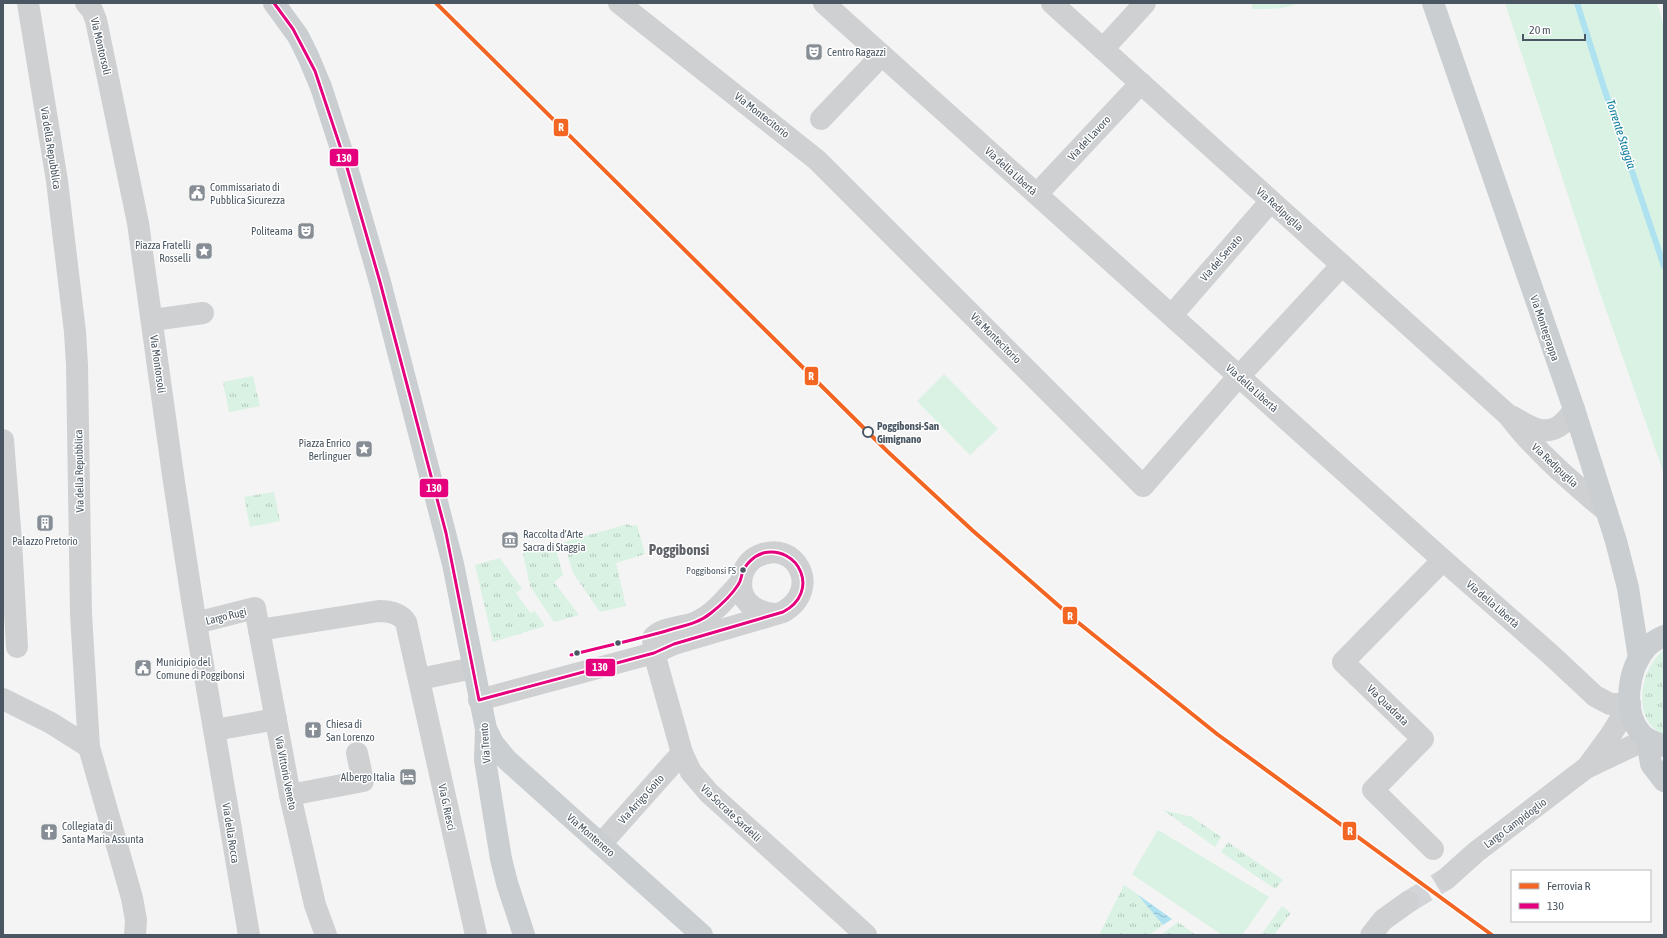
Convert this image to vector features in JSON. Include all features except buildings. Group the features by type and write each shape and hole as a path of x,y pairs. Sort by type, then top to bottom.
{"main road":[{"name":"Via Trento","path":"274,3 293,29 315,71 346,164 380,282 447,538 460,598 472,668 486,729 485,760 504,871 524,935"},
{"name":"Via Montegrappa","path":"1433,3 1574,409 1626,581 1639,658"},
{"name":"Largo Campidoglio","path":"1656,742 1640,732 1636,725 1630,704 1631,682 1639,658 1651,643 1664,636"},
{"name":"Via Montenero","path":"486,729 501,754 702,935"},
{"path":"1656,742 1651,764 1664,781"},
{"path":"490,792 507,778 530,781"}],"street":[{"name":"Via della Repubblica","path":"28,3 57,181 76,341 82,637 89,747 129,887 136,927"},
{"name":"Via Montorsoli","path":"86,3 92,10 96,20 135,207 153,320 174,482 196,623 215,730"},
{"name":"Via Montecitorio","path":"619,3 817,160 1143,486 1239,377 1342,265"},
{"name":"Via della Libertà","path":"824,3 846,12 882,55 1595,696 1610,704 1630,704"},
{"name":"Via Redipuglia","path":"1052,3 1508,414 1525,436 1545,457 1606,511"},
{"path":"1103,49 1145,3"},
{"path":"821,119 882,55"},
{"name":"Via del Lavoro","path":"1037,194 1141,83"},
{"name":"Via del Senato","path":"1172,315 1271,201"},
{"path":"153,320 203,312"},
{"name":"Via Redipuglia","path":"1508,414 1532,427 1545,431 1554,429 1563,424 1572,414 1574,409"},
{"path":"3,440 7,541 17,647"},
{"path":"479,700 654,653 674,644 783,612 791,608 798,602 802,593 802,576 798,566 792,559 778,553 764,553 754,557 747,564 743,572 741,582 742,592 747,602 754,609 764,613 774,614"},
{"name":"Via Quadrata","path":"1433,848 1373,790 1423,738 1343,662 1443,560"},
{"path":"654,653 653,640 656,634 694,623 704,618 720,605 741,582"},
{"name":"Largo Rugi","path":"196,623 255,608"},
{"name":"Via Vittorio Veneto","path":"255,608 290,795 315,905 326,935"},
{"name":"Via G. Riesci","path":"259,630 369,611 384,610 392,612 406,622 420,679 450,824 476,935"},
{"name":"Via Socrate Sardelli","path":"654,653 682,754 694,777 709,793 858,933"},
{"path":"420,679 472,668"},
{"path":"3,699 51,723 89,747"},
{"name":"Largo Campidoglio","path":"1446,879 1483,846 1586,768 1610,736 1630,704"},
{"path":"215,730 276,719"},
{"name":"Via della Rocca","path":"215,730 228,817 249,935"},
{"name":"Largo Campidoglio","path":"1586,768 1656,742"},
{"path":"290,795 363,780 357,754"},
{"name":"Via Arrigo Goito","path":"601,844 682,754"},
{"path":"1371,935 1383,920 1408,902"},
{"path":"136,927 152,935"}],"green space":[{"path":"1252,3 1298,3 1281,8 1252,9"},
{"path":"1505,3 1657,3 1664,26 1664,474 1599,290"},
{"path":"944,374 998,429 970,455 917,401"},
{"path":"253,376 260,406 229,412 223,382"},
{"path":"274,492 280,521 250,527 244,497"},
{"path":"628,524 631,526 637,525 645,554 616,563 626,606 600,612 573,573 564,542"},
{"path":"555,545 563,575 554,582 579,615 554,622 530,586 523,553"},
{"path":"500,558 522,589 516,593 530,613 535,611 545,626 493,642 475,565"},
{"path":"1664,650 1664,735 1654,728 1647,718 1643,707 1642,694 1644,682 1649,669 1655,659"},
{"path":"1163,810 1192,817 1221,837 1215,847"},
{"path":"1158,830 1269,897 1242,935 1222,935 1132,874"},
{"path":"1228,842 1283,880 1275,889 1221,852"},
{"path":"1124,885 1137,894 1163,925 1149,935 1099,935"},
{"path":"1282,906 1291,913 1274,935 1261,935"},
{"path":"1178,922 1196,935 1161,935"}],"water":[{"path":"1137,894 1172,919 1163,925"}],"waterway":[{"name":"Torrente Staggia","path":"1577,3 1664,266"}],"tunnel":[{"path":"1408,902 1446,879"}],"rail line":[{"name":"R","path":"436,3 887,451 972,530 1075,620 1217,734 1492,935"}],"transit line":[{"name":"130","path":"274,3 293,29 315,71 346,164 380,282 446,533 479,700 654,653 674,644 783,612 795,603 801,593 803,582 801,572 795,563 787,556 776,552 763,553 753,558 743,570 739,584 729,597 701,620 654,634 571,655"}],"place":[{"name":"Centro Ragazzi","path":"814,52"},
{"name":"Commissariato di Pubblica Sicurezza","path":"197,193"},
{"name":"Politeama","path":"306,231"},
{"name":"Piazza Fratelli Rosselli","path":"204,251"},
{"name":"Poggibonsi-San Gimignano","path":"868,432"},
{"name":"Piazza Enrico Berlinguer","path":"364,449"},
{"name":"Palazzo Pretorio","path":"45,523"},
{"name":"Raccolta d'Arte Sacra di Staggia","path":"510,540"},
{"name":"Poggibonsi FS","path":"743,570"},
{"name":"Municipio del Comune di Poggibonsi","path":"143,668"},
{"name":"Chiesa di San Lorenzo","path":"313,730"},
{"name":"Albergo Italia","path":"408,777"},
{"name":"Collegiata di Santa Maria Assunta","path":"49,832"}],"district":[{"name":"Poggibonsi","path":"679,549"}]}
